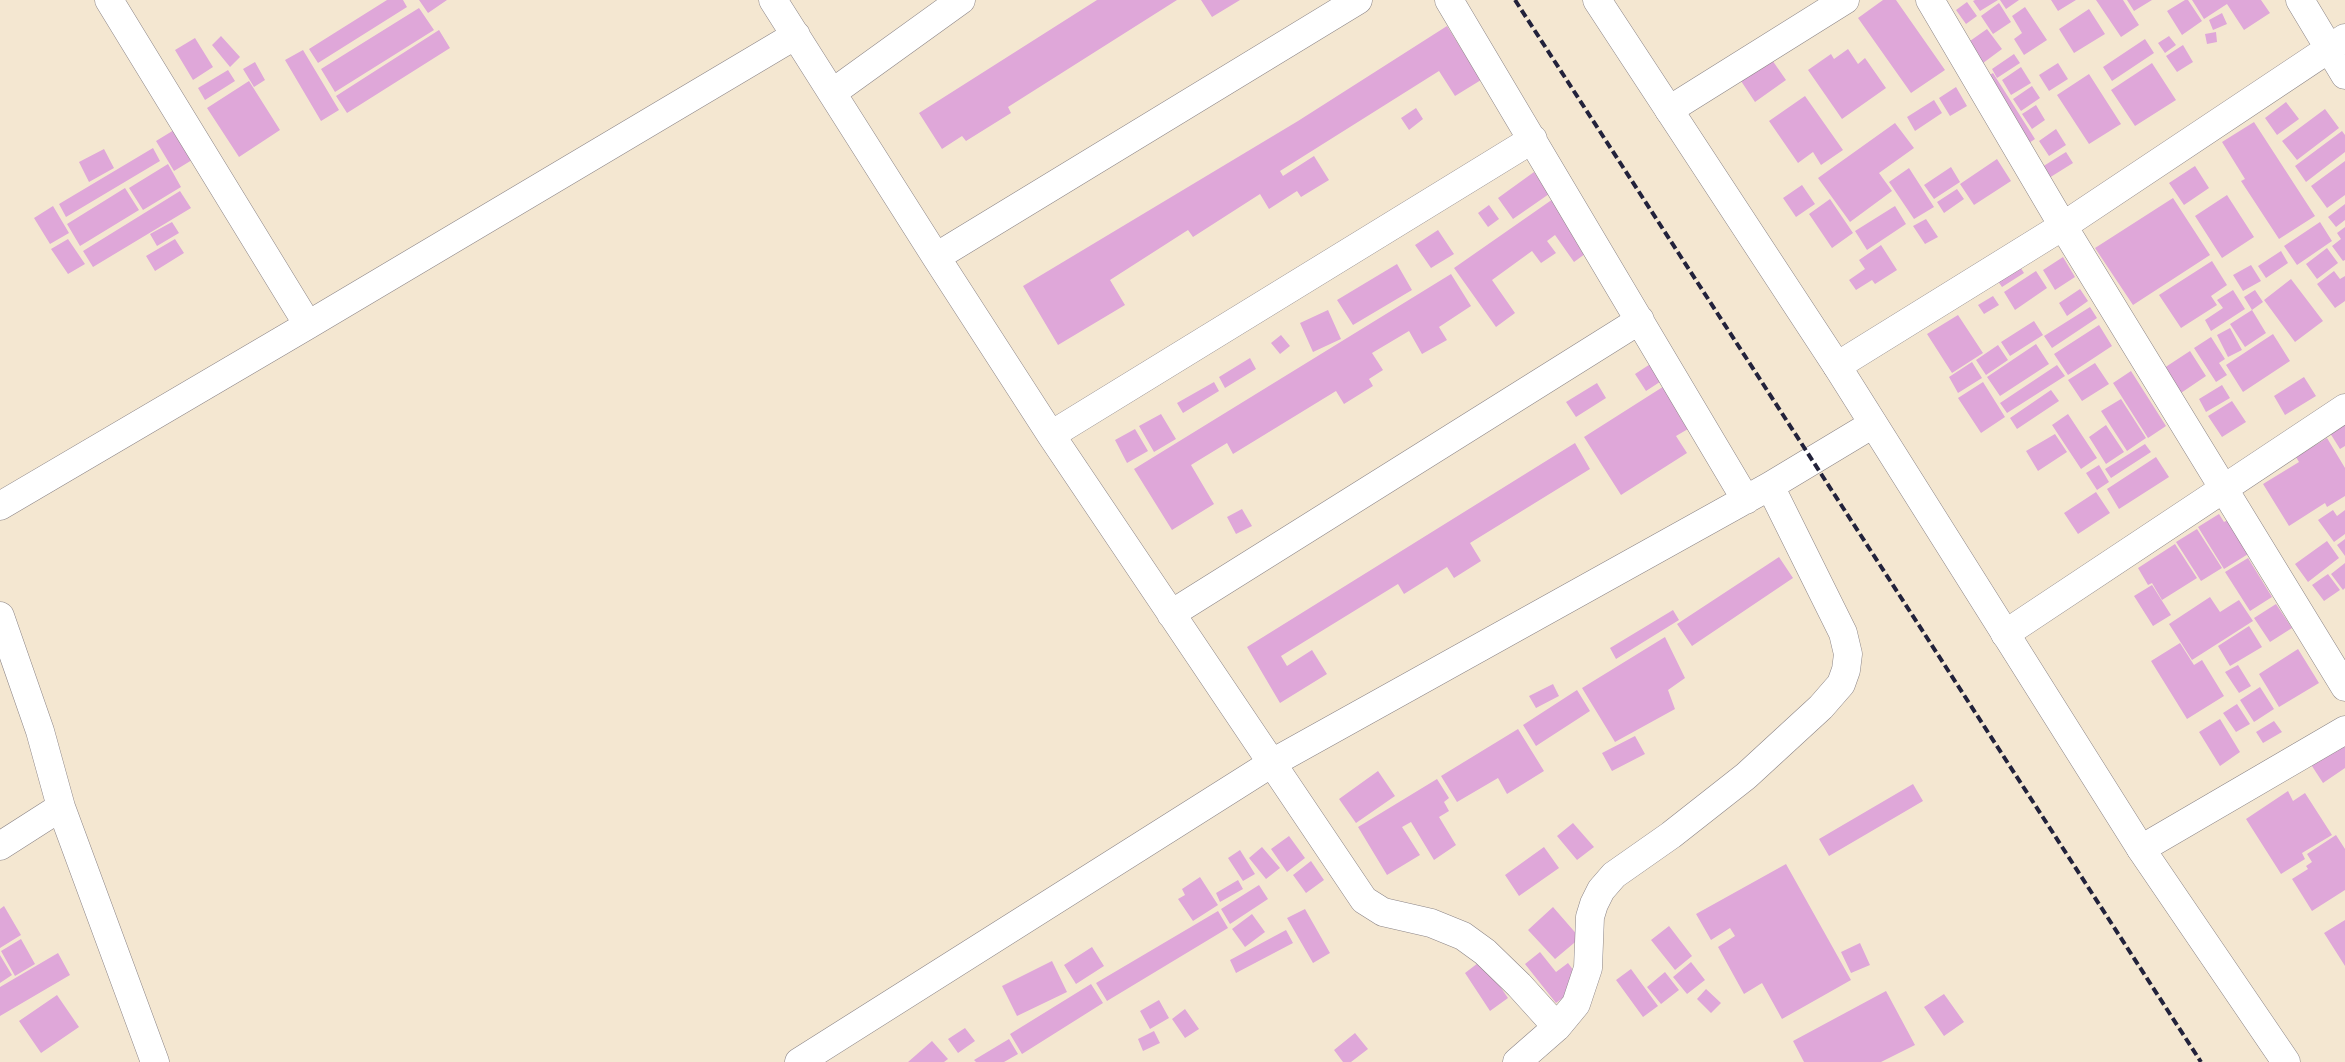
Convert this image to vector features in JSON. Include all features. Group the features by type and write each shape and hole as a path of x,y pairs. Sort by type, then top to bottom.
{"street":[{"path":"109,0 308,325"},
{"path":"773,0 1051,435 1364,900 1383,912 1431,923 1463,936 1498,965 1557,1027"},
{"path":"832,93 961,0"},
{"path":"936,257 1358,0"},
{"path":"1449,0 1746,500"},
{"path":"1597,0 1837,366 2141,848 2286,1062"},
{"path":"1669,110 1845,0"},
{"path":"1930,0 2063,226 2345,687"},
{"path":"2300,0 2337,44 2345,75"},
{"path":"0,506 796,35"},
{"path":"1837,366 2063,226 2337,44"},
{"path":"1051,435 1533,139"},
{"path":"1171,614 1640,320"},
{"path":"2005,634 2345,408"},
{"path":"799,1062 1272,763 1746,500 1873,424"},
{"path":"1517,1062 1557,1027 1576,1004 1584,986 1588,968 1590,917 1601,890 1614,875 1672,835 1746,776 1822,707 1841,684 1846,670 1848,654 1843,633 1770,486"},
{"path":"0,616 40,731 61,807 155,1062"},
{"path":"2141,848 2345,730"},
{"path":"0,846 61,807"}],"building":[{"path":"387,0 403,0 407,7 318,63 309,49"},
{"path":"419,0 447,0 428,13"},
{"path":"1097,0 1177,0 1008,107 1011,113 966,141 962,136 942,149 919,113"},
{"path":"1201,0 1240,0 1212,17"},
{"path":"1883,0 1896,0 1945,70 1911,93 1858,18"},
{"path":"1998,0 1980,11 1973,1"},
{"path":"2000,0 2019,0 2006,9"},
{"path":"2051,0 2076,0 2058,11"},
{"path":"2096,0 2123,0 2139,25 2121,37"},
{"path":"2127,0 2152,0 2134,11"},
{"path":"2188,0 2202,21 2182,35 2167,11"},
{"path":"2192,0 2261,0 2270,13 2244,30 2227,4 2204,19"},
{"path":"1967,2 1977,16 1966,24 1956,10"},
{"path":"1999,3 2011,22 1993,34 1981,16"},
{"path":"2025,7 2047,40 2024,55 2014,39 2022,33 2012,16"},
{"path":"419,8 434,30 335,92 321,69"},
{"path":"2089,9 2105,34 2074,53 2059,29"},
{"path":"2222,13 2227,24 2213,30 2209,20"},
{"path":"1447,26 1481,80 1455,96 1439,71 1280,171 1283,176 1314,156 1329,180 1301,197 1297,191 1269,209 1260,194 1193,237 1188,230 1110,280 1125,305 1058,345 1023,286 1298,121"},
{"path":"1987,29 2002,49 1975,69 1960,48"},
{"path":"439,30 450,48 347,113 336,96"},
{"path":"2216,32 2217,42 2207,44 2205,34"},
{"path":"221,36 240,57 230,67 212,45"},
{"path":"2169,36 2176,45 2165,53 2158,43"},
{"path":"195,38 213,67 193,80 175,50"},
{"path":"2145,39 2154,53 2112,81 2103,67"},
{"path":"2183,45 2193,62 2177,72 2166,56"},
{"path":"1848,49 1858,64 1865,58 1886,88 1842,119 1808,70 1831,54 1834,59"},
{"path":"303,50 339,110 321,121 285,60"},
{"path":"2014,54 2020,63 1997,78 1992,69"},
{"path":"1770,57 1786,80 1755,102 1739,78"},
{"path":"255,62 265,80 254,87 243,69"},
{"path":"2058,63 2068,79 2049,91 2039,75"},
{"path":"2152,63 2176,100 2135,126 2111,90"},
{"path":"2021,67 2031,83 2011,95 2002,80"},
{"path":"228,70 235,81 205,100 198,88"},
{"path":"1993,73 2035,139 2023,147 1980,81"},
{"path":"2089,74 2121,124 2089,144 2057,95"},
{"path":"249,81 280,130 239,157 207,108"},
{"path":"2032,86 2040,98 2021,111 2013,99"},
{"path":"1956,87 1967,106 1950,116 1939,98"},
{"path":"1805,96 1843,150 1821,165 1813,152 1798,163 1769,121"},
{"path":"1934,100 1942,113 1915,131 1907,117"},
{"path":"2286,102 2299,119 2277,135 2265,118"},
{"path":"2036,105 2045,120 2032,129 2022,114"},
{"path":"1416,108 1423,119 1409,130 1401,118"},
{"path":"2325,109 2339,128 2297,160 2282,141"},
{"path":"2254,122 2315,216 2279,239 2241,181 2245,179 2222,142"},
{"path":"1895,123 1914,148 1879,173 1892,191 1850,222 1818,178"},
{"path":"2056,129 2066,145 2049,156 2039,141"},
{"path":"174,130 192,160 174,171 156,141"},
{"path":"2342,131 2345,135 2345,152 2306,182 2295,166"},
{"path":"153,148 160,161 66,217 59,204"},
{"path":"104,149 114,168 89,182 79,162"},
{"path":"2066,152 2073,163 2049,178 2042,167"},
{"path":"1997,159 2011,181 1974,205 1960,184"},
{"path":"2345,161 2345,195 2327,208 2311,186"},
{"path":"168,164 181,187 143,210 129,188"},
{"path":"2195,166 2209,188 2184,205 2169,183"},
{"path":"1951,167 1960,182 1934,199 1924,185"},
{"path":"1909,168 1934,207 1914,219 1889,182"},
{"path":"1534,172 1549,194 1513,219 1498,198"},
{"path":"1802,185 1815,204 1796,217 1783,198"},
{"path":"125,188 139,210 80,246 67,224"},
{"path":"1957,189 1964,199 1944,213 1937,202"},
{"path":"180,191 191,208 93,267 83,251"},
{"path":"2227,195 2254,237 2222,258 2195,216"},
{"path":"2173,198 2210,255 2133,305 2095,248"},
{"path":"1553,199 1589,251 1574,262 1555,235 1547,241 1556,253 1541,263 1532,251 1492,280 1515,313 1496,327 1454,268"},
{"path":"1830,199 1853,233 1832,248 1809,214"},
{"path":"2345,204 2345,220 2336,227 2328,217"},
{"path":"1489,205 1499,219 1488,227 1478,213"},
{"path":"53,206 69,233 50,244 34,218"},
{"path":"1895,206 1906,224 1867,250 1855,231"},
{"path":"1926,219 1938,237 1925,244 1913,226"},
{"path":"172,222 179,233 157,246 150,234"},
{"path":"2320,222 2332,241 2297,265 2284,246"},
{"path":"2345,227 2345,260 2343,261 2332,246 2341,239 2337,233"},
{"path":"1438,230 1454,254 1431,268 1415,245"},
{"path":"68,239 85,264 68,274 51,249"},
{"path":"175,239 184,253 155,271 146,256"},
{"path":"1881,245 1897,270 1875,284 1872,280 1856,290 1849,280 1865,269 1859,260"},
{"path":"2327,248 2338,263 2317,279 2306,264"},
{"path":"2281,251 2288,263 2266,278 2258,266"},
{"path":"2063,257 2075,277 2055,290 2043,270"},
{"path":"2015,259 2024,273 2002,287 1993,274"},
{"path":"2212,261 2227,285 2211,296 2217,305 2181,328 2159,295"},
{"path":"1397,264 1412,290 1353,325 1337,300"},
{"path":"2251,265 2261,281 2243,291 2233,275"},
{"path":"2036,271 2047,288 2015,310 2004,292"},
{"path":"2334,271 2340,279 2345,276 2345,301 2335,308 2317,284"},
{"path":"1451,274 1471,306 1439,327 1447,340 1422,354 1409,331 1372,353 1383,370 1369,379 1373,386 1344,404 1336,391 1233,454 1227,443 1191,465 1214,504 1172,530 1134,469"},
{"path":"2291,279 2323,321 2295,342 2264,300"},
{"path":"2080,289 2088,301 2067,316 2059,303"},
{"path":"2233,290 2245,309 2211,331 2205,320 2223,308 2217,300"},
{"path":"2255,290 2263,302 2252,310 2244,297"},
{"path":"1993,296 1999,305 1984,314 1978,305"},
{"path":"2090,307 2097,318 2052,348 2044,336"},
{"path":"1328,310 1341,339 1313,352 1300,323"},
{"path":"2252,310 2266,333 2245,347 2230,324"},
{"path":"1958,315 1983,353 1952,373 1927,334"},
{"path":"2034,321 2043,335 2010,356 2001,342"},
{"path":"2099,325 2112,346 2068,375 2054,354"},
{"path":"2230,328 2242,350 2228,357 2217,335"},
{"path":"2273,334 2290,361 2243,392 2226,365"},
{"path":"1281,335 1290,346 1280,354 1271,343"},
{"path":"2211,337 2225,359 2219,363 2227,375 2216,382 2194,348"},
{"path":"2036,344 2049,364 2000,396 1987,377"},
{"path":"1998,345 2008,360 1986,375 1976,360"},
{"path":"2190,351 2206,376 2178,395 2161,370"},
{"path":"1250,358 1256,369 1225,388 1219,377"},
{"path":"1658,359 1669,376 1646,391 1635,374"},
{"path":"1972,362 1982,378 1958,393 1949,377"},
{"path":"2095,363 2109,384 2082,401 2068,380"},
{"path":"2057,365 2065,376 2007,413 2000,403"},
{"path":"2131,371 2166,426 2148,438 2113,383"},
{"path":"2304,377 2316,396 2285,415 2274,396"},
{"path":"1214,382 1219,391 1183,413 1177,403"},
{"path":"1983,382 2005,417 1981,433 1958,398"},
{"path":"1597,383 1606,398 1576,417 1566,402"},
{"path":"1669,383 1685,407 1677,412 1688,429 1676,436 1687,453 1621,495 1584,437"},
{"path":"2222,385 2230,398 2206,412 2199,399"},
{"path":"2051,390 2059,401 2017,429 2010,418"},
{"path":"2121,399 2146,438 2127,451 2101,411"},
{"path":"2232,401 2246,422 2222,437 2208,416"},
{"path":"1161,414 1176,439 1154,452 1139,426"},
{"path":"2068,414 2097,458 2081,469 2052,425"},
{"path":"2345,423 2345,446 2340,449 2330,433"},
{"path":"2106,425 2124,452 2106,464 2089,437"},
{"path":"1135,429 1148,451 1127,463 1115,440"},
{"path":"2055,434 2067,452 2038,471 2026,451"},
{"path":"2327,438 2345,468 2345,496 2327,507 2325,503 2289,526 2263,484 2299,462 2296,457"},
{"path":"1575,443 1590,469 1470,543 1481,561 1454,578 1447,567 1404,594 1398,584 1281,656 1287,666 1312,650 1327,674 1280,703 1247,647"},
{"path":"2145,444 2151,452 2111,478 2105,469"},
{"path":"2156,457 2169,477 2119,509 2107,489"},
{"path":"2099,465 2109,482 2097,490 2086,473"},
{"path":"2096,492 2110,513 2078,534 2064,513"},
{"path":"1242,509 1252,526 1236,534 1227,517"},
{"path":"2333,510 2337,516 2345,510 2345,534 2334,542 2318,520"},
{"path":"2219,514 2224,522 2232,518 2253,551 2224,569 2198,527"},
{"path":"2197,529 2222,568 2201,581 2176,542"},
{"path":"2345,539 2345,556 2337,545"},
{"path":"2327,541 2339,558 2308,582 2295,564"},
{"path":"2175,544 2197,578 2162,600 2152,583 2148,585 2138,568"},
{"path":"1779,557 1793,578 1692,646 1677,624"},
{"path":"2248,558 2272,597 2250,611 2225,572"},
{"path":"2345,563 2345,588 2343,590 2331,574"},
{"path":"2328,574 2340,590 2324,601 2312,585"},
{"path":"2152,585 2171,615 2153,626 2134,596"},
{"path":"2210,597 2220,612 2239,600 2253,621 2192,660 2169,624"},
{"path":"2276,604 2292,628 2270,642 2254,618"},
{"path":"1673,610 1679,620 1616,659 1610,648"},
{"path":"2249,626 2262,647 2230,666 2218,646"},
{"path":"1665,637 1685,678 1668,690 1675,709 1615,742 1582,688"},
{"path":"2180,643 2194,665 2202,660 2224,696 2187,719 2151,661"},
{"path":"2298,649 2319,683 2279,707 2259,674"},
{"path":"2238,665 2251,686 2239,693 2225,672"},
{"path":"1553,684 1559,696 1536,708 1529,696"},
{"path":"2260,687 2274,709 2254,722 2240,700"},
{"path":"1577,690 1590,711 1536,746 1523,725"},
{"path":"2237,704 2250,724 2236,732 2223,713"},
{"path":"2220,719 2240,752 2220,766 2199,732"},
{"path":"2274,721 2282,732 2263,743 2256,732"},
{"path":"1518,729 1544,771 1507,794 1498,778 1457,802 1441,776"},
{"path":"1635,736 1645,754 1612,771 1602,753"},
{"path":"2345,739 2345,768 2323,783 2310,763"},
{"path":"1378,771 1395,796 1356,823 1339,799"},
{"path":"1437,779 1449,798 1444,802 1449,811 1439,817 1456,845 1434,860 1411,822 1402,827 1420,855 1387,875 1358,827"},
{"path":"1913,784 1923,801 1829,856 1819,839"},
{"path":"2288,791 2293,801 2305,793 2332,835 2302,853 2305,859 2281,874 2246,819"},
{"path":"1573,823 1594,847 1577,860 1557,836"},
{"path":"2336,835 2345,849 2345,890 2312,911 2292,879 2308,869 2306,866 2312,862 2307,854"},
{"path":"1289,836 1305,858 1287,872 1271,849"},
{"path":"1262,847 1280,868 1266,879 1249,858"},
{"path":"1544,847 1559,868 1519,896 1505,875"},
{"path":"1240,850 1255,874 1243,881 1228,858"},
{"path":"1311,861 1324,880 1306,893 1293,875"},
{"path":"1786,864 1851,980 1782,1019 1762,983 1744,994 1718,947 1735,936 1730,928 1711,940 1696,914"},
{"path":"1200,877 1218,905 1193,921 1178,899 1185,895 1182,889"},
{"path":"1238,880 1243,889 1220,902 1216,893"},
{"path":"1259,885 1268,899 1230,924 1221,909"},
{"path":"4,906 21,935 0,948 0,909"},
{"path":"1553,907 1580,938 1555,959 1528,930"},
{"path":"1305,909 1330,953 1313,963 1287,918"},
{"path":"1218,911 1228,928 1107,1001 1096,983"},
{"path":"1252,914 1265,932 1245,947 1232,929"},
{"path":"2345,920 2345,966 2324,933"},
{"path":"1669,926 1692,956 1675,970 1651,940"},
{"path":"1286,930 1293,943 1236,973 1230,960"},
{"path":"21,939 35,964 15,976 1,951"},
{"path":"1860,943 1870,965 1851,973 1841,952"},
{"path":"1092,947 1104,966 1076,984 1064,965"},
{"path":"1540,952 1556,972 1568,963 1583,983 1556,1003 1525,964"},
{"path":"58,953 70,975 0,1016 0,987"},
{"path":"0,955 12,975 0,983"},
{"path":"1482,960 1508,998 1490,1011 1465,973"},
{"path":"1052,961 1067,992 1017,1016 1002,986"},
{"path":"1691,962 1705,980 1687,994 1673,977"},
{"path":"1631,969 1658,1006 1643,1017 1616,980"},
{"path":"1665,972 1679,990 1661,1004 1647,987"},
{"path":"1091,984 1103,1003 1022,1054 1010,1034"},
{"path":"1706,989 1721,1003 1711,1013 1697,999"},
{"path":"1886,991 1915,1045 1881,1062 1804,1062 1793,1041"},
{"path":"1944,994 1964,1022 1944,1036 1924,1007"},
{"path":"57,995 79,1027 41,1053 19,1021"},
{"path":"1159,1000 1169,1018 1150,1029 1140,1011"},
{"path":"1185,1009 1199,1029 1185,1038 1172,1019"},
{"path":"965,1028 975,1041 958,1053 948,1039"},
{"path":"1154,1031 1160,1043 1143,1051 1138,1039"},
{"path":"1355,1033 1368,1049 1351,1062 1343,1062 1334,1050"},
{"path":"1009,1039 1018,1054 1004,1062 976,1062 974,1060"},
{"path":"932,1041 948,1059 944,1062 908,1062"}],"railway":[{"path":"1515,0 2201,1062"}]}
